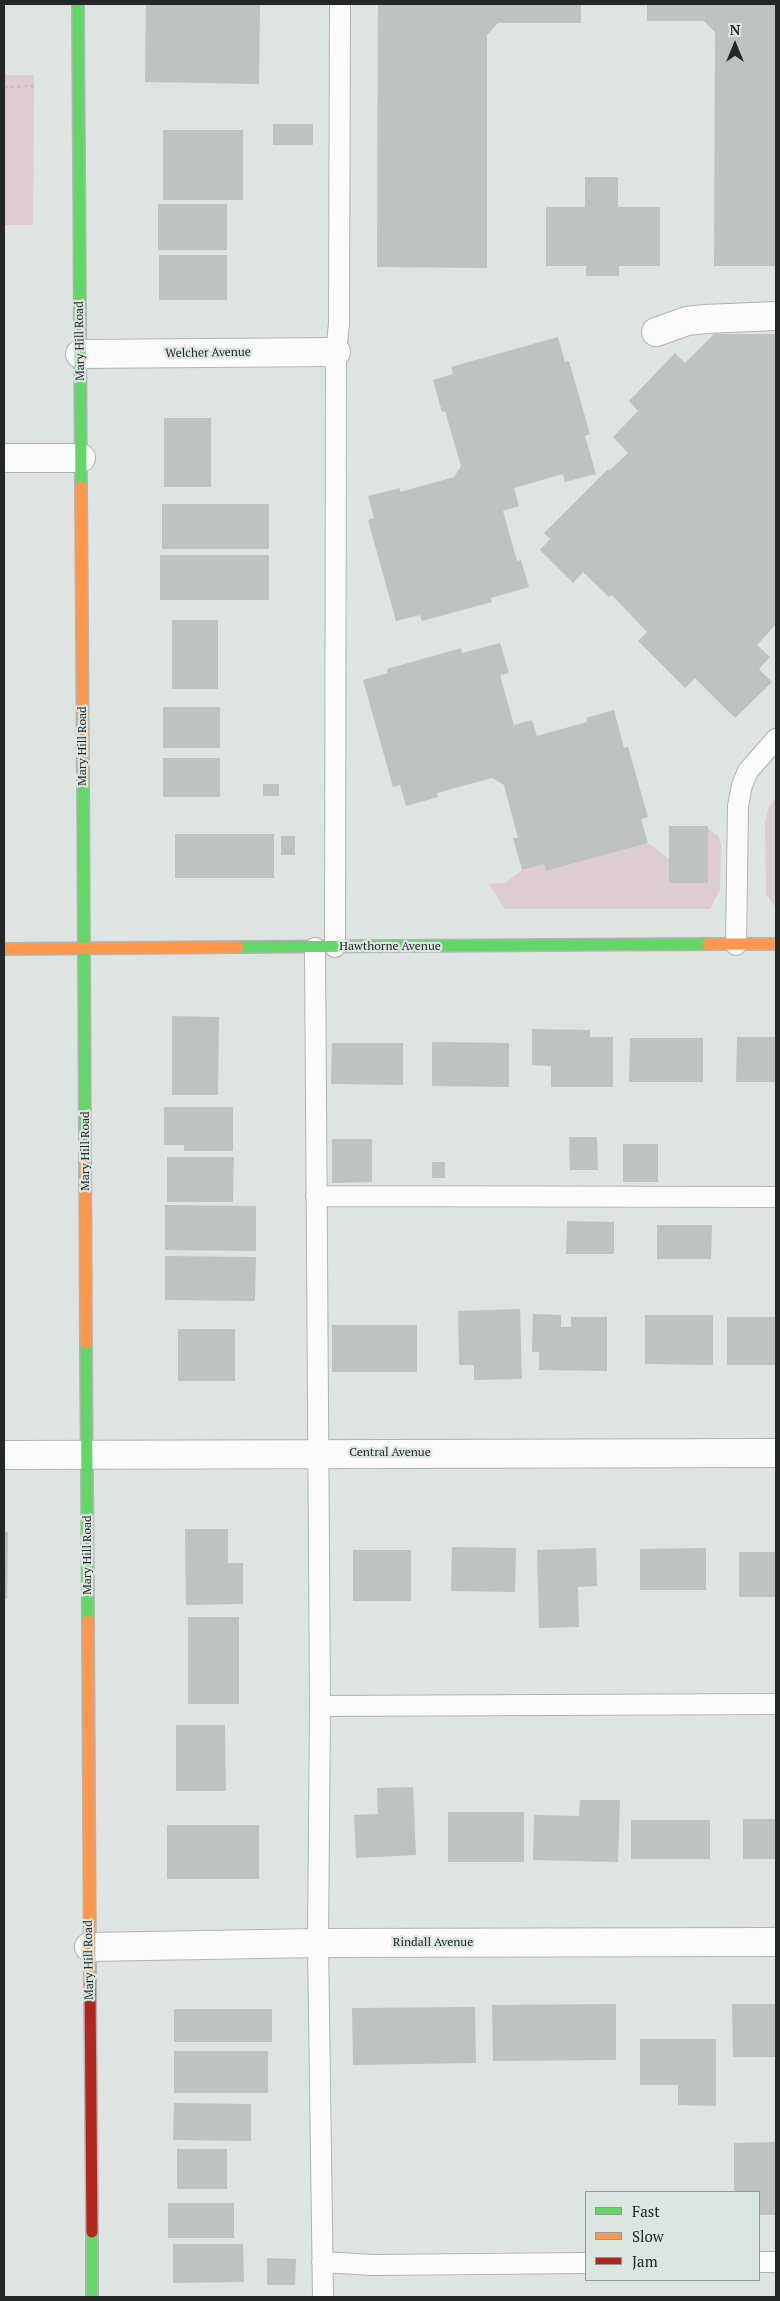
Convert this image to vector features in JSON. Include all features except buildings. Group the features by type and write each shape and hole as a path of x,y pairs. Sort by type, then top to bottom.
{"street":[{"name":"Mary Hill Road","path":"78,4 92,2297"},
{"path":"656,332 687,321 776,316"},
{"name":"Welcher Avenue","path":"80,354 336,352"},
{"path":"4,458 81,458"},
{"name":"Hawthorne Avenue","path":"4,949 776,944"},
{"name":"Central Avenue","path":"4,1455 88,1456 318,1452 776,1453"},
{"name":"Rindall Avenue","path":"89,1946 318,1943 776,1942"}],"lane":[{"path":"335,947 336,352 339,324 340,4"},
{"path":"736,944 738,806 742,785 748,771 776,739"},
{"path":"315,948 320,1706 318,1943 323,2297"},
{"path":"316,1196 776,1197"},
{"path":"320,1706 776,1704"},
{"path":"322,2262 373,2265 585,2263"},
{"path":"760,2262 776,2262"}],"path":[{"path":"4,87 35,86"}],"shaded area":[{"path":"4,75 34,75 33,225 4,225"},
{"path":"776,797 776,908 766,894 765,822 768,809"},
{"path":"708,829 718,836 721,845 720,889 710,909 505,909 489,884 505,883 522,870 544,864 546,871 648,843 669,859 669,883 708,883"}],"traffic: fast":[{"path":"78,4 81,487"},
{"path":"83,774 85,1147"},
{"path":"238,947 708,944"},
{"path":"86,1343 88,1621"},
{"path":"92,2232 92,2297"}],"traffic: slow":[{"path":"81,487 83,774"},
{"path":"708,944 776,944"},
{"path":"4,949 238,947"},
{"path":"85,1147 86,1343"},
{"path":"88,1621 90,1984"}],"traffic: jam":[{"path":"90,1984 92,2232"}]}
